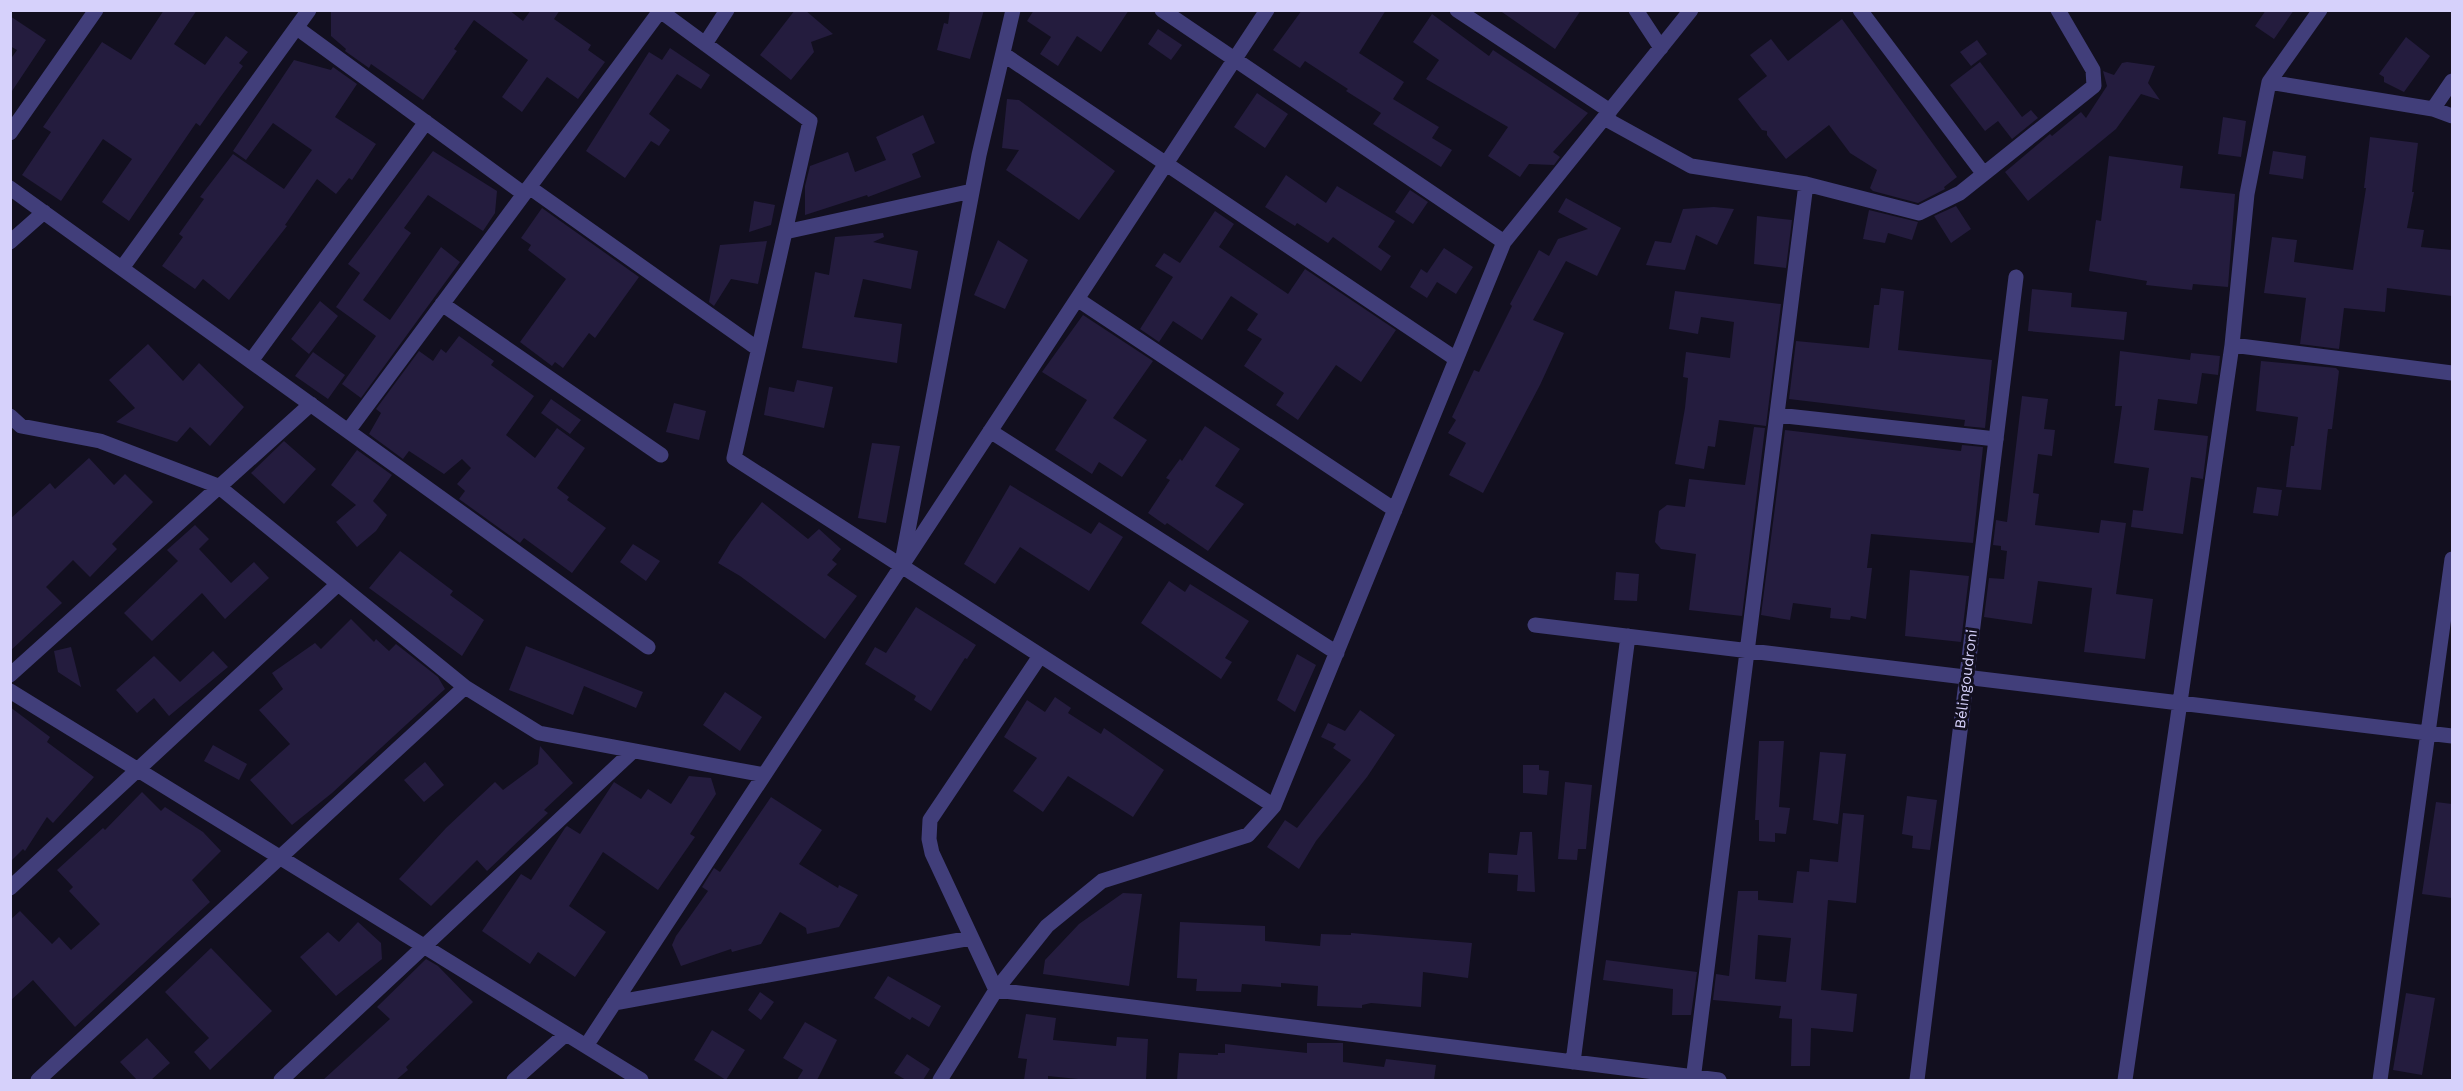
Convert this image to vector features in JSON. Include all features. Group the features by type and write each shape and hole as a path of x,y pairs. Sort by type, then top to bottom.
{"street":[{"path":"10,133 96,10"},
{"path":"122,268 309,10"},
{"path":"705,44 727,10"},
{"path":"902,566 972,191 1013,10"},
{"path":"1162,10 1504,242"},
{"path":"586,1046 1267,10"},
{"path":"1458,10 1607,114 1691,166 1806,184 1919,213 1960,193 2094,86 2093,70 2058,10"},
{"path":"1636,10 1661,48"},
{"path":"939,1080 996,990 1047,926 1102,880 1248,835 1274,807 1504,242 1691,10"},
{"path":"1860,10 1983,173"},
{"path":"2125,1080 2178,703 2232,345 2247,194 2269,82 2320,10"},
{"path":"348,431 660,11 810,121 734,458 1274,807"},
{"path":"297,28 426,122 758,350"},
{"path":"1003,54 1456,359"},
{"path":"2433,110 2452,81"},
{"path":"2269,82 2433,110 2452,116"},
{"path":"251,361 426,122"},
{"path":"1693,1079 1806,184"},
{"path":"10,188 648,647"},
{"path":"785,232 972,191"},
{"path":"10,242 44,212"},
{"name":"Bélingoudroni","path":"1917,1080 2016,277"},
{"path":"1077,299 1395,510"},
{"path":"442,304 661,455"},
{"path":"2232,345 2452,373"},
{"path":"10,675 311,404"},
{"path":"1777,415 1996,440"},
{"path":"14,426 100,441 218,486 465,687 539,734 764,775"},
{"path":"990,431 1337,653"},
{"path":"2380,1080 2452,559"},
{"path":"10,888 140,770 338,584"},
{"path":"1535,625 2452,736"},
{"path":"1573,1062 1628,636"},
{"path":"996,990 932,853 929,839 930,820 1041,656"},
{"path":"38,1080 465,687"},
{"path":"10,691 642,1080"},
{"path":"281,1080 633,751"},
{"path":"614,1003 971,938"},
{"path":"996,990 1693,1079 1719,1080"},
{"path":"514,1080 566,1034"}],"building":[{"path":"164,10 197,10 174,44 205,65 226,36 248,52 239,63 243,66 200,126 196,123 129,221 102,202 132,159 103,139 61,201 22,175 51,132 43,127 102,42 131,60"},
{"path":"331,10 509,10 523,21 531,10 560,10 554,19 591,45 588,50 605,62 578,99 547,77 522,112 502,97 528,60 474,20 454,49 457,51 423,100 371,64 369,68 345,51 346,49 331,36"},
{"path":"795,10 805,10 833,34 811,42 814,52 791,80 760,55"},
{"path":"950,10 984,10 970,59 937,50 944,23 948,24"},
{"path":"1034,10 1129,10 1101,52 1077,36 1058,66 1040,54 1051,37 1027,21"},
{"path":"1302,10 1386,10 1359,53 1404,82 1393,99 1439,127 1432,138 1452,150 1441,167 1373,124 1381,113 1346,91 1348,89 1305,61 1300,68 1273,50"},
{"path":"1499,10 1581,10 1555,49"},
{"path":"2266,10 2294,10 2274,39 2255,26"},
{"path":"1432,14 1489,56 1493,50 1588,113 1553,152 1560,157 1554,165 1529,164 1520,177 1488,156 1508,127 1426,79 1439,60 1413,42"},
{"path":"10,16 46,40 10,94 10,60 17,50 10,46"},
{"path":"1842,19 1957,177 1944,187 1945,189 1918,203 1873,191 1870,188 1877,170 1850,153 1829,125 1786,159 1767,135 1767,131 1762,130 1738,99 1767,76 1750,55 1771,39 1788,61"},
{"path":"1158,29 1182,45 1171,60 1148,44"},
{"path":"2406,37 2430,56 2404,92 2384,82 2384,77 2379,74"},
{"path":"1977,40 1987,54 1971,66 1960,52"},
{"path":"670,48 710,75 701,89 677,74 649,114 670,130 659,146 651,141 625,178 586,151 649,52 662,60"},
{"path":"294,60 331,70 333,67 357,84 335,117 376,144 352,180 349,178 336,194 317,179 285,225 287,226 229,300 203,279 195,289 162,266 183,237 179,234 204,199 200,197 233,154 284,189 312,150 273,123 246,160 233,151"},
{"path":"1980,62 2022,117 2031,110 2038,118 2012,139 1998,121 1985,131 1950,85"},
{"path":"2122,63 2155,66 2148,83 2160,100 2141,94 2116,129 2028,201 2005,172 2050,134 2052,136 2081,112 2086,118 2107,86 2103,71 2114,75"},
{"path":"1257,93 1288,114 1265,148 1234,127"},
{"path":"1007,99 1019,100 1115,171 1079,220 1006,170 1019,150 1002,148"},
{"path":"923,115 935,143 912,154 921,177 868,197 867,195 805,215 805,186 810,166 848,152 855,172 886,160 876,137"},
{"path":"2223,117 2246,121 2241,157 2218,154"},
{"path":"2370,137 2418,143 2412,192 2414,192 2407,228 2424,230 2421,247 2452,250 2452,296 2387,288 2385,312 2344,308 2339,349 2300,344 2306,298 2264,293 2272,237 2297,240 2294,262 2353,270 2366,188 2364,188"},
{"path":"433,151 497,191 495,213 483,231 428,195 404,228 411,233 363,300 390,320 441,247 460,262 361,398 342,384 376,336 336,307 360,273 348,264"},
{"path":"2273,151 2306,156 2303,179 2269,174"},
{"path":"2109,156 2183,166 2180,188 2235,194 2228,287 2193,284 2192,290 2146,285 2147,281 2089,271 2096,220 2101,221"},
{"path":"1286,175 1326,203 1337,186 1395,221 1378,247 1391,256 1381,271 1333,237 1328,243 1297,223 1295,226 1265,207"},
{"path":"1410,190 1428,202 1413,224 1395,212"},
{"path":"1566,198 1621,228 1597,276 1566,261 1533,320 1564,333 1540,385 1483,493 1449,475 1466,443 1448,433 1456,420 1452,417 1474,370 1479,372 1512,306 1510,304 1539,250 1549,256 1558,239 1588,229 1558,212"},
{"path":"754,201 775,205 771,225 749,232"},
{"path":"1956,206 1971,229 1951,243 1934,216"},
{"path":"1714,207 1734,209 1717,245 1696,235 1685,270 1646,265 1655,241 1671,243 1683,209"},
{"path":"542,208 639,277 595,338 589,333 563,368 555,362 552,366 520,342 566,279 528,250 531,245 521,238"},
{"path":"1869,210 1918,222 1912,240 1888,233 1885,243 1863,239"},
{"path":"1215,211 1234,224 1219,247 1288,294 1305,269 1396,330 1361,382 1336,365 1298,420 1276,405 1284,393 1244,366 1262,339 1247,330 1258,314 1231,296 1202,340 1173,321 1159,342 1140,329 1173,277 1155,266 1164,253 1180,263"},
{"path":"1757,216 1792,220 1786,268 1754,264"},
{"path":"883,233 884,237 873,242 918,251 911,289 863,279 854,317 902,324 897,363 802,348 815,272 829,275 835,237"},
{"path":"998,240 1028,260 1005,309 974,295"},
{"path":"767,241 758,284 731,279 714,306 709,302 720,245"},
{"path":"1444,248 1473,267 1456,294 1437,282 1427,298 1410,287 1421,269 1427,273"},
{"path":"1881,288 1904,291 1898,350 1992,360 1985,428 1964,426 1965,420 1789,399 1796,341 1869,348 1874,305 1879,305"},
{"path":"2032,289 2072,293 2071,307 2127,312 2124,340 2028,331"},
{"path":"1675,291 1781,304 1766,426 1719,420 1715,447 1708,446 1704,469 1675,464 1688,378 1683,377 1686,352 1730,358 1734,322 1701,317 1698,334 1669,329"},
{"path":"320,301 338,316 309,354 291,339"},
{"path":"1083,315 1153,361 1113,418 1147,440 1122,477 1099,462 1092,474 1055,450 1087,400 1042,372"},
{"path":"459,336 494,361 491,365 534,396 506,435 535,458 557,428 585,448 557,488 569,497 567,500 606,528 572,573 524,538 520,543 459,499 465,491 457,484 471,468 462,459 444,474 409,451 403,459 369,434 381,413 376,409 419,351 433,361 441,349 446,353"},
{"path":"148,344 183,381 199,363 244,407 210,446 190,427 177,442 116,422 135,408 109,380"},
{"path":"2120,351 2190,360 2191,353 2220,356 2218,375 2202,373 2197,404 2158,399 2154,430 2208,436 2203,479 2191,477 2183,534 2131,527 2133,510 2143,511 2149,468 2114,463 2122,406 2115,406"},
{"path":"313,352 345,375 328,399 295,376"},
{"path":"2261,361 2336,368 2339,371 2332,429 2328,429 2321,490 2286,487 2291,446 2294,446 2298,417 2256,411"},
{"path":"797,380 833,387 824,428 764,415 769,387 794,392"},
{"path":"2022,396 2048,399 2044,429 2055,430 2052,456 2038,454 2033,493 2039,494 2035,525 2099,533 2101,520 2126,523 2116,594 2153,599 2145,659 2084,652 2092,588 2038,581 2032,624 1984,617 1989,578 2004,579 2007,551 2001,550 2001,546 1993,545 1996,520 2007,522"},
{"path":"551,399 581,420 570,434 541,413"},
{"path":"674,403 706,411 699,440 666,432"},
{"path":"1205,426 1240,449 1215,486 1244,504 1208,551 1148,513 1170,480 1166,478 1180,459 1182,461"},
{"path":"1754,427 1765,428 1742,616 1689,610 1696,554 1661,549 1655,542 1659,511 1667,505 1685,507 1689,479 1745,485"},
{"path":"1785,430 1961,451 1962,445 1983,447 1973,543 1871,534 1867,568 1872,568 1866,619 1851,616 1850,620 1830,618 1831,608 1793,603 1790,620 1761,615"},
{"path":"284,441 316,469 284,504 251,473"},
{"path":"872,443 900,446 886,523 858,518"},
{"path":"357,450 392,475 373,501 387,515 376,531 357,547 336,522 356,505 331,485"},
{"path":"89,458 114,485 125,474 153,502 112,544 117,549 90,577 73,560 46,587 62,603 10,651 10,519 50,483 55,489"},
{"path":"1010,485 1091,534 1099,522 1123,537 1089,591 1020,547 995,584 964,564"},
{"path":"2257,487 2282,490 2278,516 2253,513"},
{"path":"762,502 808,539 819,529 841,549 832,560 837,564 827,575 857,596 825,639 740,576 718,563"},
{"path":"195,525 209,539 199,549 231,583 254,562 269,578 225,619 202,593 152,641 124,613 178,561 167,550"},
{"path":"633,544 660,561 646,581 620,562"},
{"path":"400,551 453,591 450,595 484,620 462,656 369,588"},
{"path":"1910,570 1969,576 1961,642 1905,636"},
{"path":"1616,572 1639,574 1637,601 1614,600"},
{"path":"1169,581 1185,592 1190,584 1249,621 1225,658 1232,662 1221,679 1141,623"},
{"path":"916,607 976,645 931,711 914,700 916,696 865,664 875,647 886,653"},
{"path":"351,619 374,642 376,639 389,651 396,644 438,677 445,689 332,793 292,825 250,780 290,744 259,710 283,689 272,673 315,643 321,649"},
{"path":"526,646 643,692 636,708 584,686 573,715 509,690"},
{"path":"71,647 81,687 58,672 54,651"},
{"path":"213,651 228,667 169,716 154,698 137,713 116,690 154,656 180,682"},
{"path":"1297,654 1316,665 1295,712 1277,700"},
{"path":"725,692 762,717 740,751 703,725"},
{"path":"1055,697 1071,708 1068,713 1101,734 1104,728 1164,770 1133,817 1068,776 1043,812 1013,791 1037,758 1004,737 1027,700 1045,712"},
{"path":"10,707 50,737 47,742 94,777 53,823 47,817 25,851 23,849 10,862"},
{"path":"1360,710 1395,735 1367,777 1316,841 1299,869 1267,847 1285,820 1297,828 1351,760 1333,748 1336,744 1321,737 1328,723 1345,731"},
{"path":"1759,741 1784,741 1779,807 1790,808 1786,834 1775,833 1775,842 1759,841 1759,820 1755,820"},
{"path":"213,745 247,764 239,780 204,761"},
{"path":"540,746 573,783 544,810 548,813 487,871 477,860 431,906 399,879 446,828 495,782 503,790 538,764"},
{"path":"1820,752 1846,754 1838,824 1813,820"},
{"path":"425,762 444,785 424,802 404,780"},
{"path":"1523,765 1539,765 1539,770 1549,771 1547,795 1523,793"},
{"path":"689,776 711,778 716,794 690,834 695,837 658,890 603,852 569,906 606,932 575,977 538,952 530,964 482,931 521,874 531,880 567,826 580,834 614,782 641,799 648,789 671,804"},
{"path":"1565,782 1592,785 1586,849 1578,849 1577,860 1558,859"},
{"path":"142,792 161,811 165,807 203,832 221,851 192,880 210,902 75,1027 33,980 10,1001 10,920 20,911 52,944 59,937 71,950 100,924 69,891 73,887 57,870 103,828 105,830"},
{"path":"1907,796 1937,800 1930,850 1912,848 1913,836 1902,834"},
{"path":"771,797 822,830 799,864 838,888 839,885 858,895 839,927 807,934 806,928 780,912 761,944 732,952 731,949 681,966 672,945 708,891 702,887 714,868 720,872"},
{"path":"2436,802 2452,804 2452,898 2422,894"},
{"path":"1843,813 1864,815 1856,903 1828,900 1821,990 1857,994 1853,1032 1811,1028 1810,1066 1791,1066 1792,1019 1779,1018 1781,1006 1713,1000 1716,974 1729,976 1738,891 1758,891 1758,900 1793,903 1797,871 1809,872 1810,859 1838,862","holes":["1758,935 1791,938 1786,982 1755,979"]},
{"path":"1520,832 1532,832 1535,892 1517,891 1518,875 1488,873 1489,853 1517,855"},
{"path":"1123,893 1142,894 1129,986 1043,974 1045,960 1079,924"},
{"path":"358,922 381,943 382,959 336,996 300,957 328,932 339,942"},
{"path":"1180,922 1265,926 1265,941 1320,946 1321,934 1351,935 1351,933 1472,943 1468,978 1423,972 1421,1007 1371,1003 1362,1005 1362,1008 1317,1006 1318,986 1281,983 1281,987 1242,984 1241,992 1196,991 1197,979 1177,978"},
{"path":"211,948 272,1011 210,1070 194,1052 209,1038 165,992"},
{"path":"426,959 438,966 473,1002 406,1067 408,1070 396,1080 323,1080 390,1019 377,1007"},
{"path":"1606,960 1697,972 1691,1015 1672,1015 1673,989 1603,980"},
{"path":"888,976 941,1006 929,1027 912,1017 910,1020 874,998"},
{"path":"760,992 774,1002 761,1020 748,1010"},
{"path":"2406,993 2435,998 2422,1075 2393,1070"},
{"path":"1026,1014 1056,1018 1053,1040 1116,1046 1117,1037 1148,1039 1146,1080 1088,1080 1048,1076 1048,1080 1024,1080 1027,1059 1018,1058"},
{"path":"805,1022 837,1040 817,1080 797,1080 803,1070 783,1058"},
{"path":"712,1030 745,1050 726,1080 694,1060"},
{"path":"147,1038 170,1063 151,1080 137,1080 120,1062"},
{"path":"1307,1043 1343,1043 1343,1062 1384,1067 1386,1059 1436,1065 1434,1080 1177,1080 1179,1053 1218,1055 1218,1053 1225,1053 1225,1044 1307,1053"},
{"path":"907,1054 930,1069 923,1080 906,1080 894,1073"}]}
